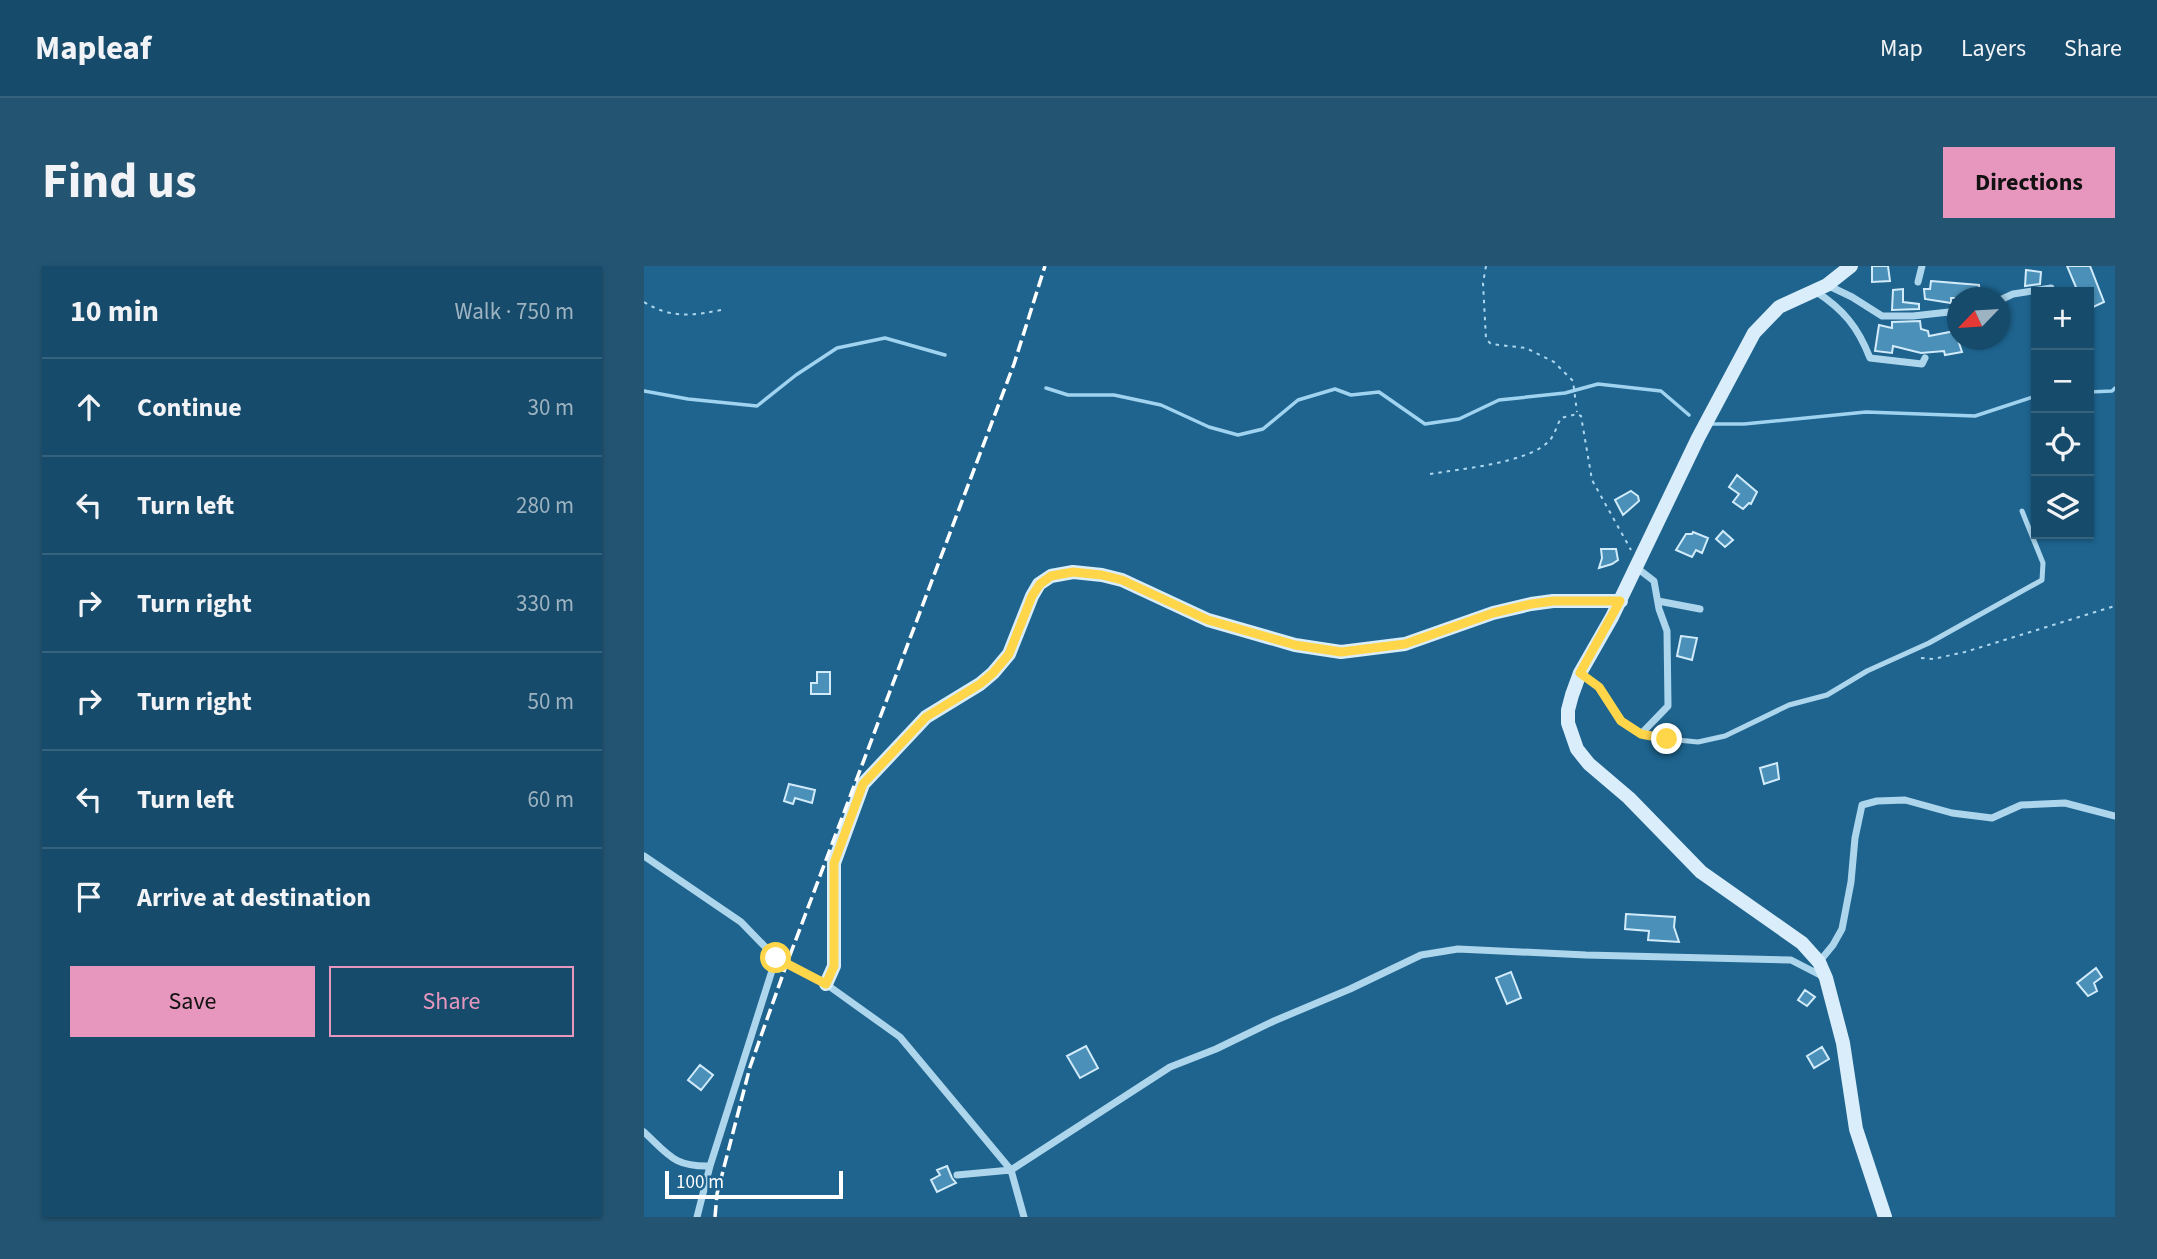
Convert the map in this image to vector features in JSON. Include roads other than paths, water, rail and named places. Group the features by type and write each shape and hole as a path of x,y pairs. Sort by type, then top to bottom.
{"street":[{"path":"1851,266 1821,288 1779,307 1754,334 1698,438 1620,601 1580,673 1568,710 1568,723 1577,749 1589,764 1629,798 1701,872 1802,943 1819,962 1826,978 1843,1043 1856,1129 1885,1217"},
{"path":"1918,282 1922,266"},
{"path":"1821,288 1852,297 1882,316 1947,312"},
{"path":"1821,288 1862,337 1870,358 1923,364 1925,358"},
{"path":"2010,296 2031,291"},
{"path":"1638,565 1654,581 1667,631 1668,706 1641,734"},
{"path":"826,984 834,966 834,863 863,784 926,717 993,673 1009,654 1032,596 1040,584 1051,576 1073,572 1122,580 1208,620 1295,645 1341,652 1405,644 1493,613 1531,604 1553,601 1620,601"},
{"path":"1658,601 1700,609"},
{"path":"1819,962 1842,929 1862,805 1877,801 1905,800 1952,813 1992,818 2021,805 2065,803 2115,816"},
{"path":"644,856 741,922 776,958 826,984 900,1037 1011,1170 1024,1217"},
{"path":"957,1175 1011,1170 1170,1067 1350,989 1420,955 1440,950 1458,948 1586,955 1791,960 1826,978"},
{"path":"697,1217 710,1166 776,958"},
{"path":"644,1132 677,1162 691,1167 710,1166"}],"lane":[{"path":"1580,673 1599,687 1621,721 1641,734 1698,742 1725,736 1788,705 1828,695 1867,671 1929,643 2042,580 2043,563 2022,511"}],"waterway":[{"path":"644,391 688,399 757,406 796,375 837,348 885,338 945,355"},
{"path":"1046,388 1068,395 1114,395 1161,405 1209,427 1238,435 1263,429 1298,400 1335,389 1351,395 1379,392 1425,424 1459,419 1499,400 1565,393 1598,384 1661,391 1689,415"},
{"path":"2094,392 2112,391 2115,388"},
{"path":"1710,424 1744,424 1866,412 1975,416 2031,398"}],"railway":[{"path":"715,1217 717,1194 750,1067 1014,364 1045,266"}]}
